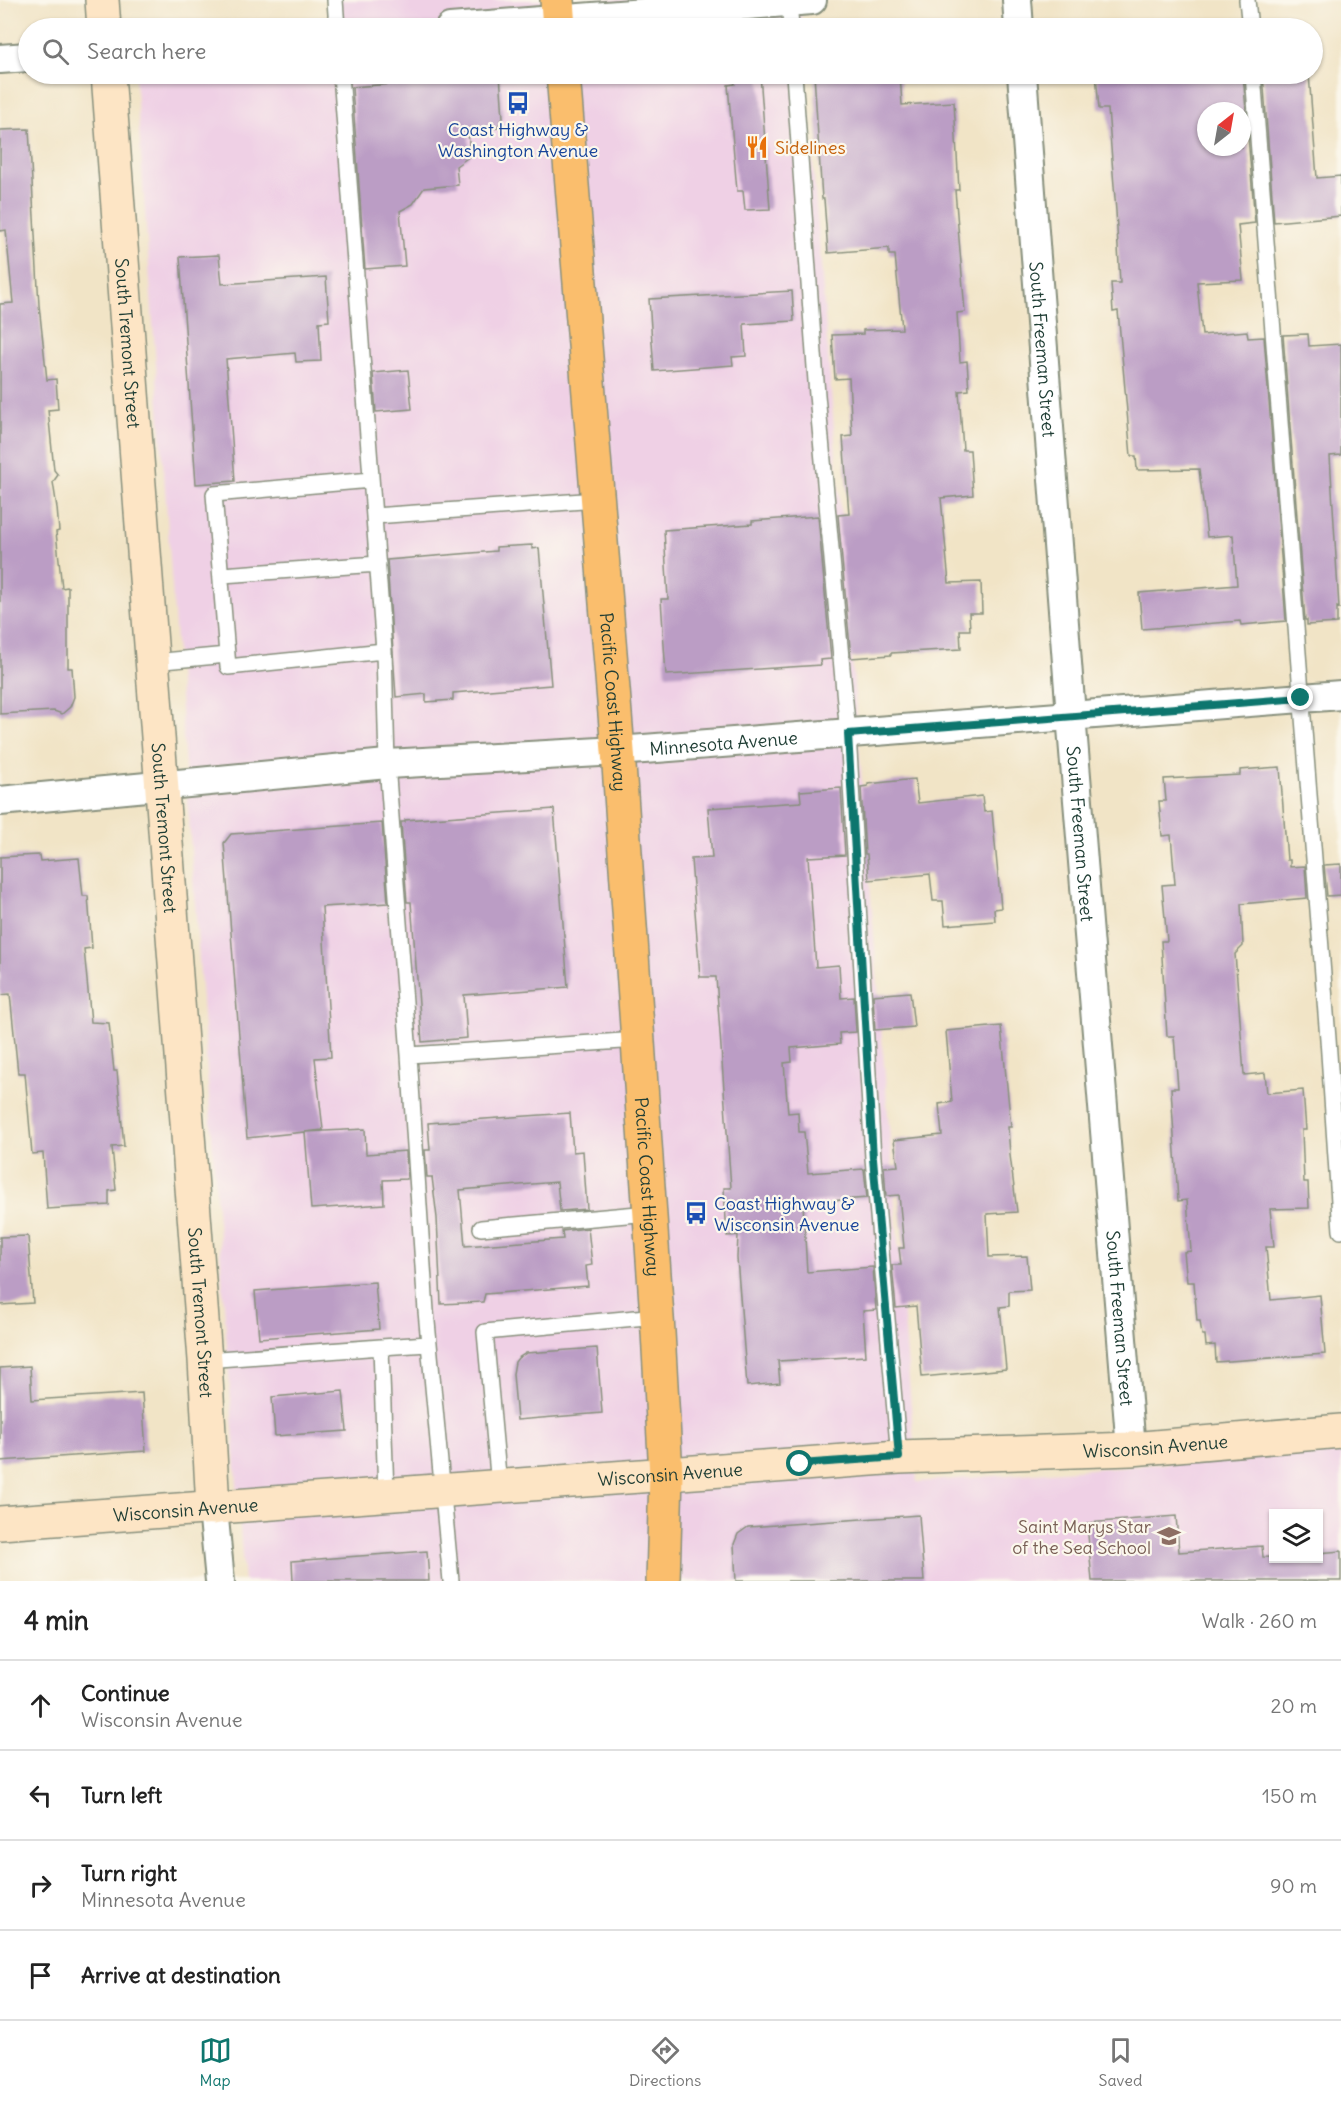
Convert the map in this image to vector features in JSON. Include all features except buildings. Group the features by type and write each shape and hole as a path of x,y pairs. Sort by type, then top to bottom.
{"main road":[{"name":"Pacific Coast Highway","path":"564,84 618,751 666,1474"},
{"path":"663,1581 666,1474"}],"street":[{"path":"102,0 103,18"},
{"path":"1017,0 1018,18"},
{"path":"540,18 663,6 795,8"},
{"path":"0,59 18,58"},
{"name":"South Tremont Street","path":"109,84 220,1581"},
{"name":"South Freeman Street","path":"1023,84 1131,1449"},
{"name":"Minnesota Avenue","path":"0,801 387,764 618,751 1341,695"},
{"name":"Wisconsin Avenue","path":"0,1523 899,1457 1131,1449 1341,1431"}],"lane":[{"path":"335,0 336,18"},
{"path":"1247,0 1249,18"},
{"path":"342,84 384,651 387,764 410,1055 428,1344 451,1581"},
{"path":"795,84 817,395 848,734 873,1158 899,1457"},
{"path":"1254,84 1270,269 1341,1231"},
{"path":"371,480 214,494 228,667 384,651"},
{"path":"374,516 597,500"},
{"path":"222,574 378,564"},
{"path":"153,662 227,655"},
{"path":"410,1055 638,1040"},
{"path":"481,1228 649,1213"},
{"path":"499,1486 485,1332 657,1324"},
{"path":"205,1360 428,1344"},
{"path":"381,1347 386,1494"}],"shaded area":[{"path":"335,0 800,0 801,18 336,18"},
{"path":"136,84 807,84 917,1482 1341,1450 1341,1581 244,1581"}],"place":[{"name":"Coast Highway & Washington Avenue","path":"518,103"},
{"name":"Sidelines","path":"757,147"},
{"name":"Coast Highway & Wisconsin Avenue","path":"696,1213"},
{"name":"Saint Marys Star of the Sea School","path":"1169,1536"}],"route":[{"path":"800,1464 899,1457 873,1158 848,734 1301,698"}]}
